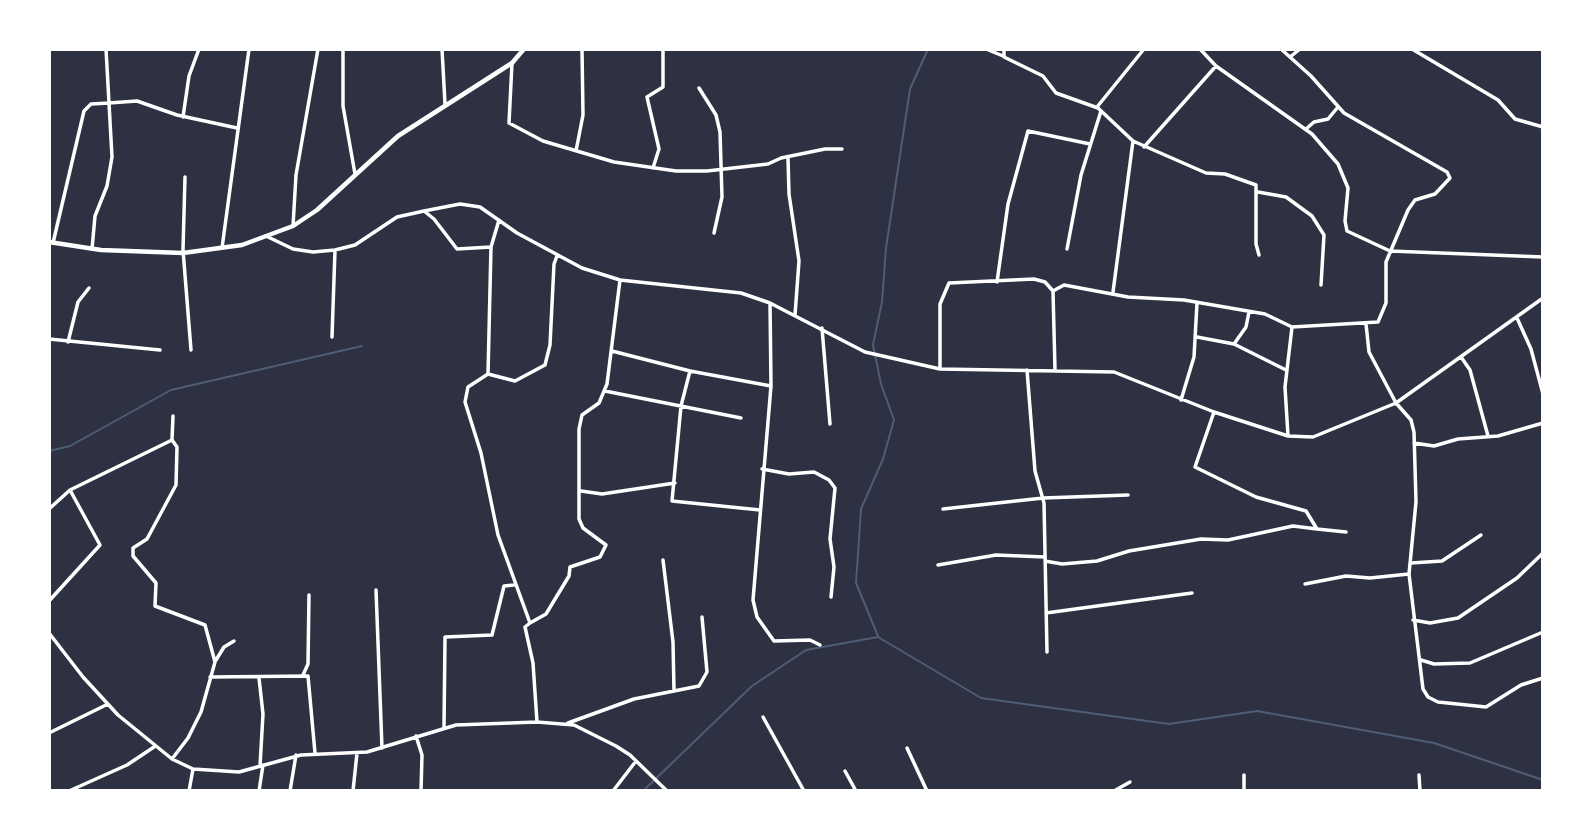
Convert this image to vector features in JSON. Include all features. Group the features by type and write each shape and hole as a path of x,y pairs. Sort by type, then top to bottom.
{"street":[{"path":"92,249 95,216 107,186 112,157 106,49"},
{"path":"183,117 189,76 199,49"},
{"path":"222,250 250,49"},
{"path":"293,226 296,175 318,49"},
{"path":"355,174 343,106 342,49 393,49"},
{"path":"442,49 445,104"},
{"path":"237,128 183,117 136,101 91,104 84,111 51,242 92,249 183,253 222,250 293,226 317,210 398,136 512,63 524,49"},
{"path":"576,151 583,115 582,49"},
{"path":"653,168 659,149 647,97 663,87 663,49"},
{"path":"986,49 1043,76 1056,93 1099,109 1133,141 1144,147 1206,173 1225,174 1255,184 1258,192 1256,244 1259,255"},
{"path":"1003,56 1004,49"},
{"path":"1067,249 1099,109 1144,49"},
{"path":"1200,49 1216,66 1306,129 1340,166 1346,181 1346,229 1390,251 1543,257"},
{"path":"1053,291 1063,285 1101,293 1113,292 1128,297 1197,303 1265,314 1292,327 1378,322 1384,312 1384,268 1415,200 1435,194 1450,178 1447,172 1381,136 1338,107 1280,49"},
{"path":"1290,57 1300,49"},
{"path":"1412,49 1498,100 1515,119 1543,127"},
{"path":"512,63 509,123 534,137 621,163 695,172 768,164 788,157 842,149"},
{"path":"1144,147 1216,66"},
{"path":"699,88 716,115 720,132 722,197 714,233"},
{"path":"1306,129 1314,122 1328,120 1338,107"},
{"path":"997,282 1007,204 1028,131 1090,144"},
{"path":"1113,292 1133,141"},
{"path":"788,157 789,194 799,261 795,315"},
{"path":"186,177 183,253 191,350"},
{"path":"1258,192 1286,197 1312,216 1324,235 1321,285"},
{"path":"265,236 293,249 313,252 335,250 355,244 397,217 460,204 480,207 557,256 582,268 620,279 719,289 770,303 865,352 940,369 1114,372 1181,400 1288,436 1313,437 1396,403 1543,298"},
{"path":"424,211 434,219 457,249 491,247"},
{"path":"488,374 491,247 499,220"},
{"path":"1543,237 1543,245"},
{"path":"332,337 335,250"},
{"path":"530,623 514,585 498,534 481,453 465,402 468,387 488,374 515,382 545,365 550,345 554,264 557,256"},
{"path":"537,722 533,663 526,627 546,614 569,576 570,567 600,557 606,545 583,528 579,509 581,418 598,403 605,391 620,279"},
{"path":"940,369 940,303 944,289 952,282 1040,280 1053,291 1055,370"},
{"path":"68,342 78,302 89,288"},
{"path":"770,303 771,386 752,600 757,617 774,641 810,640 820,645"},
{"path":"1181,400 1197,337 1197,303"},
{"path":"1234,344 1246,327 1249,312"},
{"path":"1517,318 1531,349 1543,394"},
{"path":"1366,324 1369,352 1396,403 1410,420 1414,443 1416,502 1409,574 1413,620 1425,693 1450,705 1490,707 1521,685 1543,678"},
{"path":"1288,436 1287,370 1292,327"},
{"path":"822,328 830,424"},
{"path":"1197,337 1234,344 1287,370"},
{"path":"49,339 160,350"},
{"path":"612,351 690,371 771,386"},
{"path":"1461,358 1470,370 1488,436"},
{"path":"1027,370 1035,471 1043,498 1047,652"},
{"path":"690,371 681,406 676,483 671,496 675,503 760,510"},
{"path":"605,391 741,418"},
{"path":"1214,412 1195,467 1256,497 1306,511 1317,529"},
{"path":"173,416 172,440 177,447 176,485 147,539 133,548 133,556 156,583 155,606 184,614 205,625 215,662"},
{"path":"1414,443 1434,446 1543,423"},
{"path":"49,509 70,490 172,440"},
{"path":"762,469 789,474 814,472 829,480 835,488 830,539 834,567 831,597"},
{"path":"581,491 602,494 676,483"},
{"path":"49,601 100,545 70,490"},
{"path":"943,509 1043,498 1128,495"},
{"path":"938,565 985,556 1085,562 1139,549 1201,539 1228,540 1293,526 1346,532"},
{"path":"1409,564 1442,561 1480,535"},
{"path":"1413,620 1430,623 1458,618 1517,579 1543,554"},
{"path":"663,560 673,642 674,691"},
{"path":"1305,584 1346,576 1370,578 1409,574"},
{"path":"444,727 445,637 492,635 504,586 514,585"},
{"path":"376,590 382,748"},
{"path":"1046,613 1192,593"},
{"path":"303,675 308,664 309,595"},
{"path":"566,724 634,699 694,690 705,680 708,672 702,617"},
{"path":"1421,660 1434,664 1470,663 1543,632"},
{"path":"49,633 108,705 154,747 193,769 231,773 296,755 357,754 444,727 537,722 566,724 616,746 667,791"},
{"path":"172,759 198,719 215,662 224,647 234,641"},
{"path":"210,677 303,675 310,680 315,753"},
{"path":"259,678 263,725 259,791"},
{"path":"49,733 108,705"},
{"path":"763,717 804,791"},
{"path":"416,736 422,755 421,791"},
{"path":"69,791 127,765 154,747"},
{"path":"907,748 927,791"},
{"path":"354,791 357,754"},
{"path":"290,791 296,755"},
{"path":"613,791 636,761"},
{"path":"188,791 193,769"},
{"path":"845,771 856,791"},
{"path":"1244,775 1244,791"},
{"path":"1419,775 1420,791"},
{"path":"1114,791 1130,782"}],"waterway":[{"path":"878,636 856,583 861,509 883,459 894,420 881,384 873,345 882,302 886,248 910,89 928,49"},
{"path":"49,451 70,446 171,390 362,346"},
{"path":"643,791 752,686 806,650 878,637 981,698 1169,724 1257,711 1434,743 1543,780"}]}
